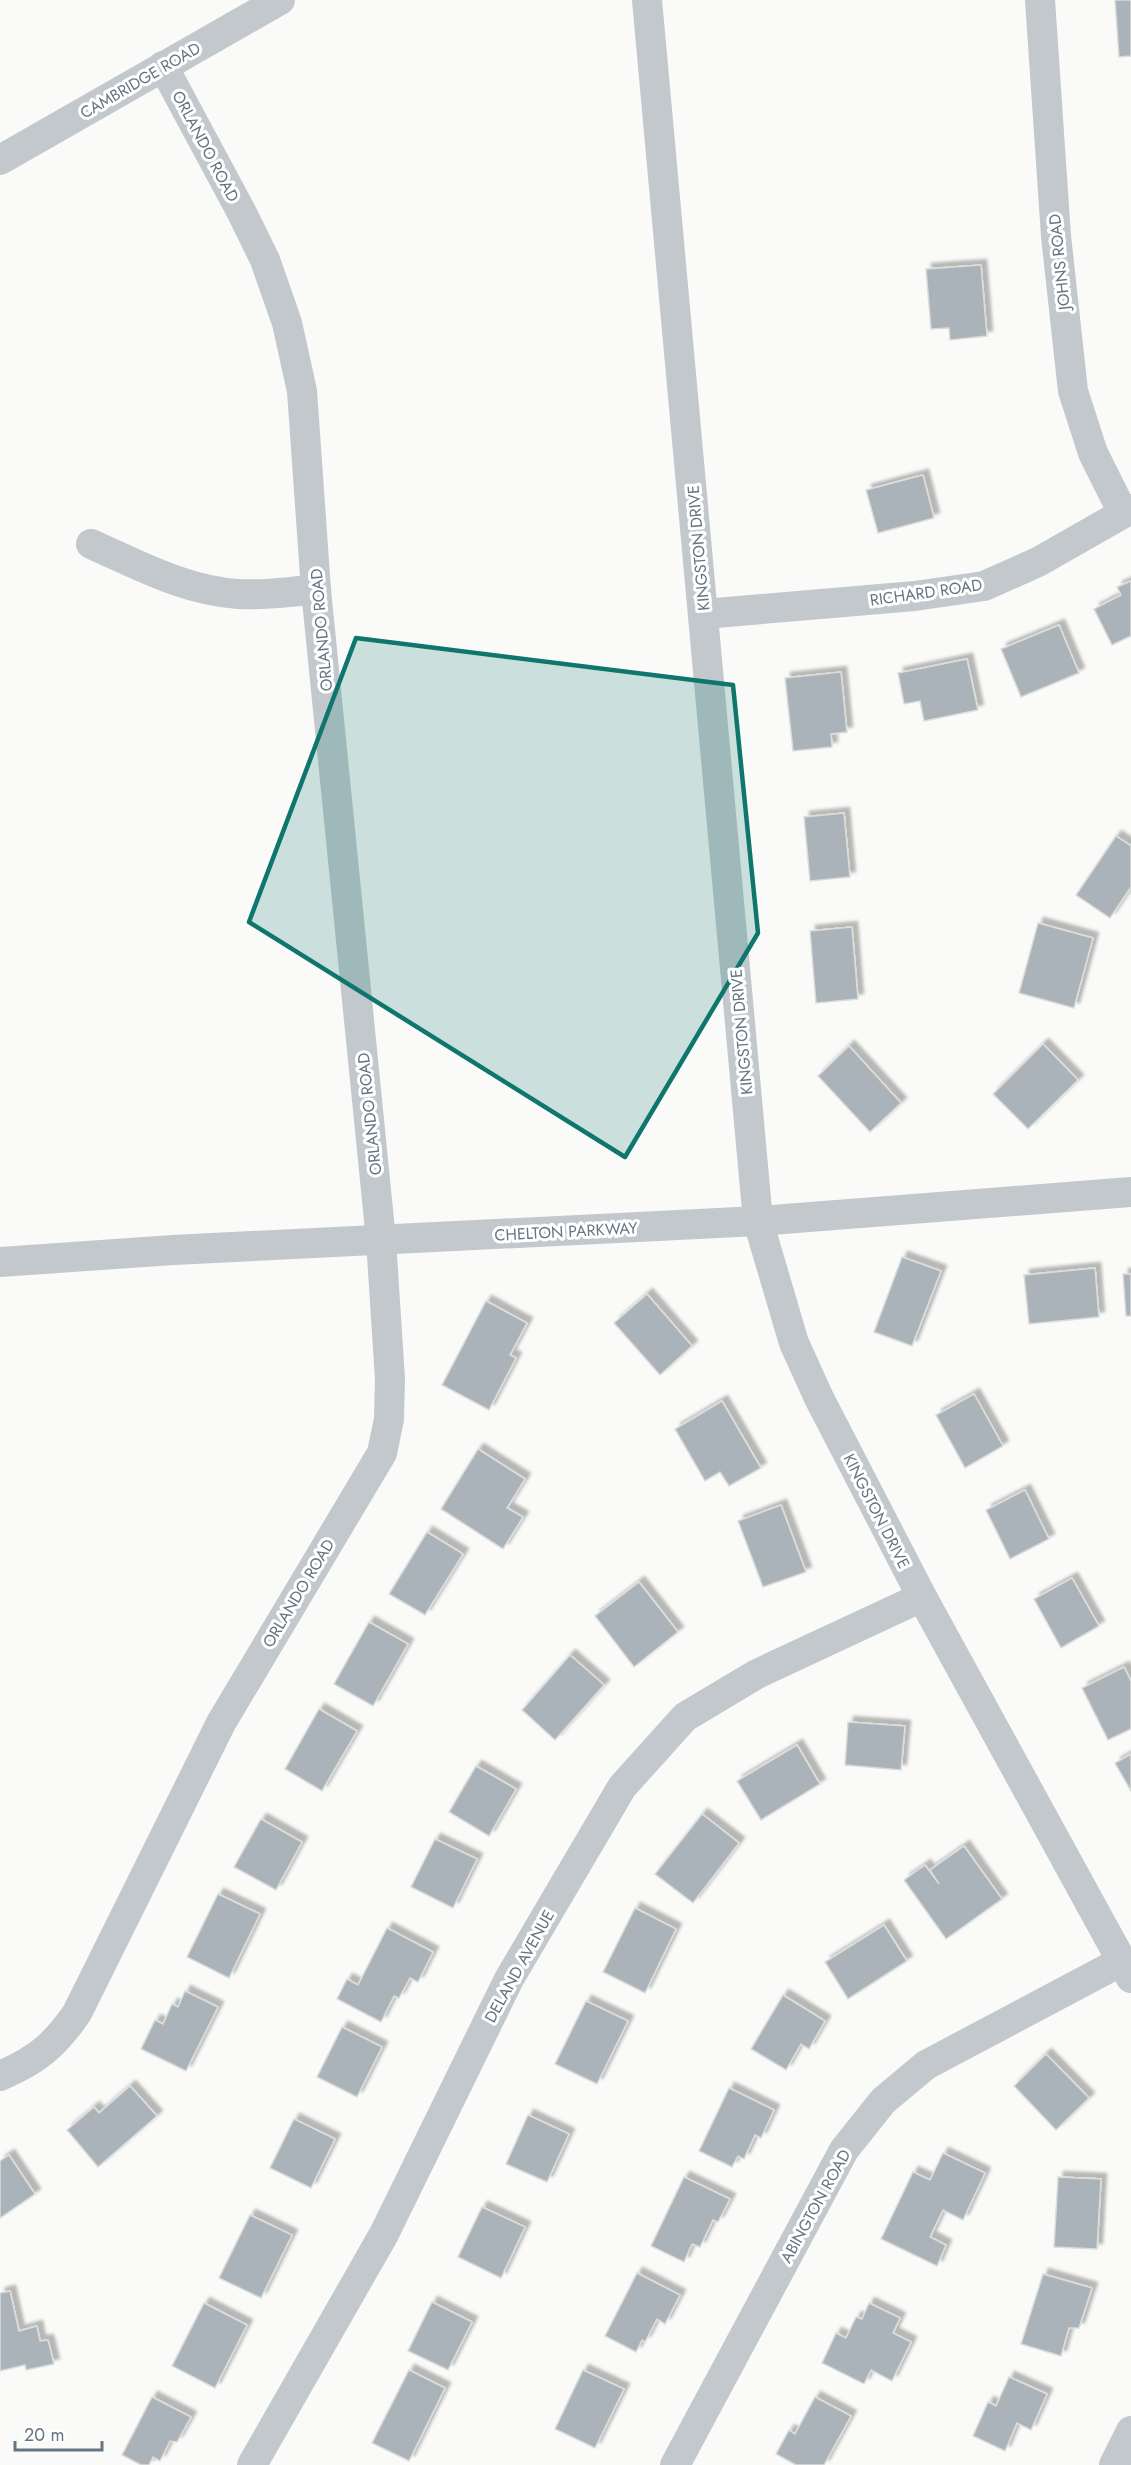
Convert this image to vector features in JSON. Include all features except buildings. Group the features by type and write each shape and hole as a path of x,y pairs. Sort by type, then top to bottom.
{"street":[{"name":"CAMBRIDGE ROAD","path":"0,160 280,0"},
{"name":"KINGSTON DRIVE","path":"647,0 758,1221 794,1343 819,1398 922,1597 1126,1970"},
{"name":"JOHNS ROAD","path":"1040,0 1056,236 1073,391 1093,453 1127,511"},
{"name":"ORLANDO ROAD","path":"0,2076 24,2066 57,2041 77,2013 221,1723 382,1453 389,1419 390,1378 381,1240 316,590 302,391 287,323 265,260 163,66"},
{"name":"RICHARD ROAD","path":"704,614 915,596 984,586 1038,562 1127,511"},
{"path":"91,544 177,582 210,589 238,594 316,590"},
{"name":"CHELTON PARKWAY","path":"0,1262 758,1221 1131,1192"},
{"name":"DELAND AVENUE","path":"252,2465 384,2234 508,1979 622,1786 685,1718 757,1674 922,1597"},
{"name":"ABINGTON ROAD","path":"675,2465 844,2150 883,2101 926,2065 1126,1970"},
{"path":"1114,2465 1131,2431"}],"highlighted area":[{"path":"356,638 733,685 758,933 625,1157 249,922"}]}
